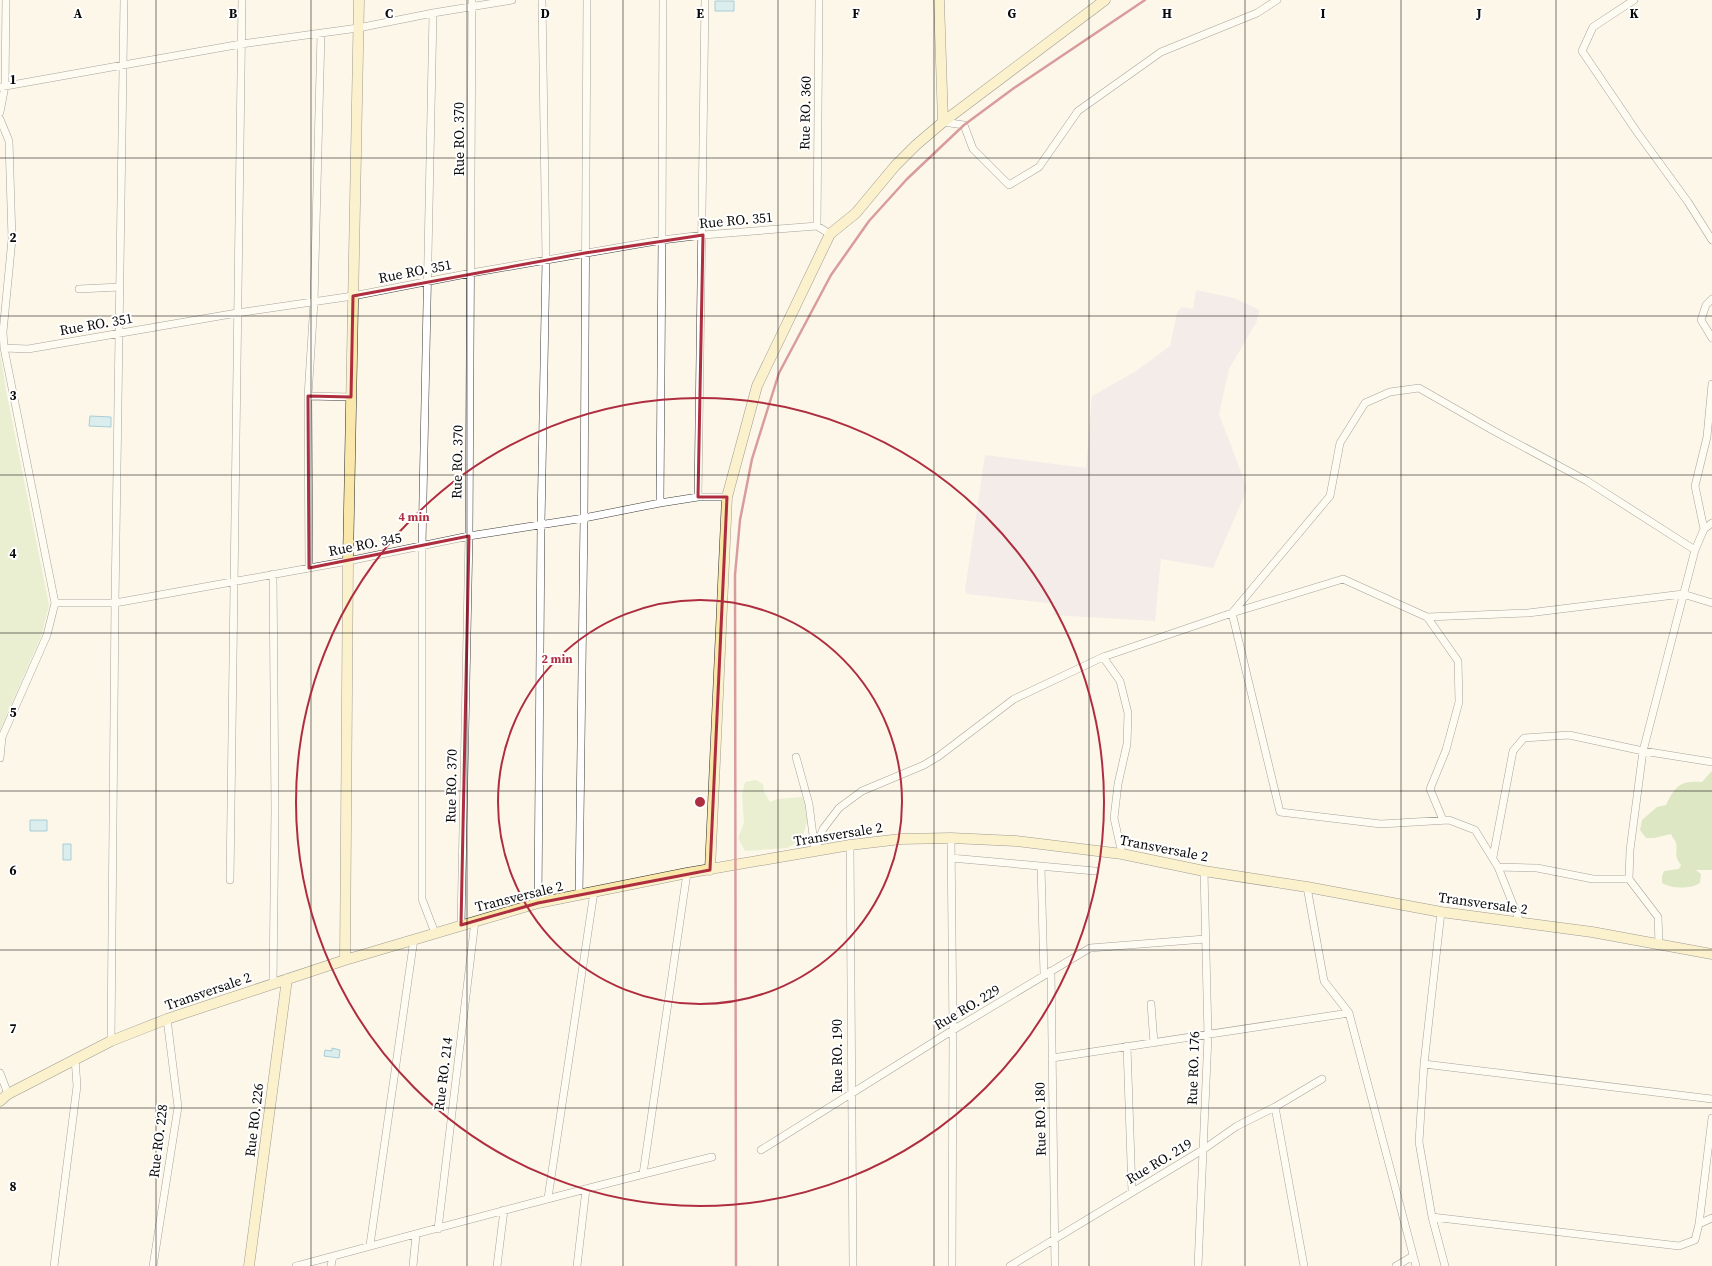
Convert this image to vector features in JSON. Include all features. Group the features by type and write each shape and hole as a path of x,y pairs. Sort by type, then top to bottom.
{"street":[{"path":"0,112 6,0"},
{"path":"111,1040 115,602 124,0"},
{"path":"230,880 235,580 236,313 242,0"},
{"path":"345,960 348,561 359,0"},
{"path":"2,86 241,44 358,28 433,13 472,3 512,0"},
{"path":"538,903 541,524 546,260 542,0"},
{"path":"580,895 587,0"},
{"path":"660,502 662,0"},
{"path":"698,498 703,235 705,0"},
{"name":"Rue RO. 360","path":"817,226 819,0"},
{"path":"939,0 943,122"},
{"path":"710,870 727,497 757,386 830,234 856,213 895,166 916,145 943,122 1105,0"},
{"path":"943,122 964,125 974,149 1009,185 1039,167 1078,111 1161,52 1257,13 1277,0"},
{"path":"1634,0 1593,27 1582,51 1637,132 1688,202 1712,240"},
{"name":"Rue RO. 370","path":"461,925 469,536 472,3"},
{"path":"433,13 422,546 422,899 435,933"},
{"path":"309,568 308,396 314,302 321,34"},
{"path":"0,119 9,141 12,240 2,331 4,348 55,603 47,635 1,737 0,758"},
{"path":"817,226 830,234"},
{"name":"Rue RO. 351","path":"4,348 28,349 236,313 353,296 471,273 662,240 703,235 817,226"},
{"path":"79,289 120,287"},
{"path":"1712,299 1706,305 1701,320 1712,338"},
{"path":"1704,529 1695,486 1707,437 1712,384"},
{"path":"1232,613 1330,496 1340,443 1365,403 1390,392 1419,388 1494,431 1587,481 1695,550"},
{"path":"308,396 351,397"},
{"name":"Rue RO. 345","path":"55,603 115,602 348,561 469,536 584,518 660,502 727,497"},
{"path":"1659,944 1658,917 1629,879 1630,850 1643,751 1695,550 1704,529 1712,523"},
{"path":"273,574 275,810 273,983"},
{"path":"815,851 823,829 839,808 862,792 939,756 1014,699 1103,657 1232,613 1343,579 1427,617 1528,613 1683,594 1712,603"},
{"path":"1232,613 1280,812 1381,824 1449,820 1475,830 1498,867 1520,922"},
{"path":"1427,617 1458,661 1459,702 1446,750 1430,789 1444,820"},
{"path":"1103,657 1120,681 1128,714 1127,744 1118,784 1114,818 1122,854"},
{"path":"1493,857 1513,751 1524,738 1569,735 1643,751 1712,762"},
{"path":"796,757 810,804 815,851"},
{"path":"951,838 953,1030 952,1266"},
{"name":"Transversale 2","path":"0,1100 8,1094 111,1040 167,1019 287,978 461,925 538,903 687,873 850,845 901,839 951,838 1016,841 1122,854 1204,871 1307,887 1441,912 1592,932 1712,954"},
{"name":"Rue RO. 190","path":"850,845 852,1266"},
{"path":"951,858 1095,871"},
{"name":"Rue RO. 180","path":"1041,867 1052,1058 1055,1266"},
{"path":"1498,867 1537,868 1593,879 1629,879"},
{"name":"Rue RO. 176","path":"1198,1266 1208,1036 1204,939 1204,871"},
{"path":"643,1174 687,873"},
{"path":"1307,887 1324,981 1349,1013 1416,1266"},
{"path":"548,1198 594,892"},
{"path":"1441,912 1424,1064 1419,1142 1432,1217 1445,1266"},
{"name":"Rue RO. 214","path":"438,1229 475,921"},
{"path":"370,1245 414,939"},
{"name":"Rue RO. 229","path":"761,1150 953,1030 1090,948 1204,939"},
{"name":"Rue RO. 226","path":"249,1266 287,978"},
{"path":"1151,1004 1154,1043"},
{"path":"1052,1058 1127,1046 1208,1036 1349,1013"},
{"name":"Rue RO. 228","path":"153,1266 178,1107 167,1019"},
{"path":"1127,1046 1132,1192"},
{"path":"54,1266 77,1086 75,1058"},
{"path":"1424,1064 1712,1099"},
{"path":"0,1073 8,1094"},
{"name":"Rue RO. 219","path":"1010,1266 1204,1149 1237,1126 1275,1107 1322,1079"},
{"path":"1275,1107 1304,1266"},
{"path":"1432,1217 1679,1246 1694,1240 1699,1224 1712,1118"},
{"path":"296,1266 370,1245 416,1235 548,1198 712,1157"},
{"path":"577,1266 586,1189"},
{"path":"496,1266 504,1210"},
{"path":"1699,1224 1712,1218"},
{"path":"413,1266 416,1235"},
{"path":"331,1266 333,1256"},
{"path":"1396,1266 1413,1256"}],"highlighted area":[{"path":"703,235 698,497 727,497 710,870 538,903 461,925 469,536 309,568 308,396 351,397 353,296 585,253"}],"shaded area":[{"path":"1196,290 1234,298 1260,310 1256,323 1229,369 1219,414 1246,485 1246,492 1213,568 1161,559 1155,621 1053,615 1055,604 967,594 965,590 985,455 1086,468 1092,396 1136,371 1170,346 1177,313 1181,307 1193,309"}],"green space":[{"path":"0,352 6,390 49,605 42,634 0,730"},
{"path":"1712,771 1712,870 1696,870 1701,874 1700,883 1696,885 1681,888 1666,885 1662,883 1664,871 1679,869 1681,865 1676,856 1676,843 1671,834 1654,838 1646,838 1640,830 1642,820 1657,807 1666,805 1673,793 1680,786 1688,782 1702,782"},
{"path":"756,780 763,784 764,792 770,802 777,799 802,797 807,807 807,818 802,840 787,848 745,851 738,838 744,823 742,795 745,782"}],"water":[{"path":"715,1 734,1 734,11 715,11"},
{"path":"90,416 111,417 111,427 89,426"},
{"path":"30,820 47,820 47,831 30,831"},
{"path":"63,844 71,844 71,860 63,860"},
{"path":"332,1048 340,1050 339,1058 324,1056 325,1050 332,1051"}],"railway":[{"path":"736,1266 735,575 740,520 752,459 779,373 831,275 869,221 907,179 964,125 1014,88 1145,0"}]}
